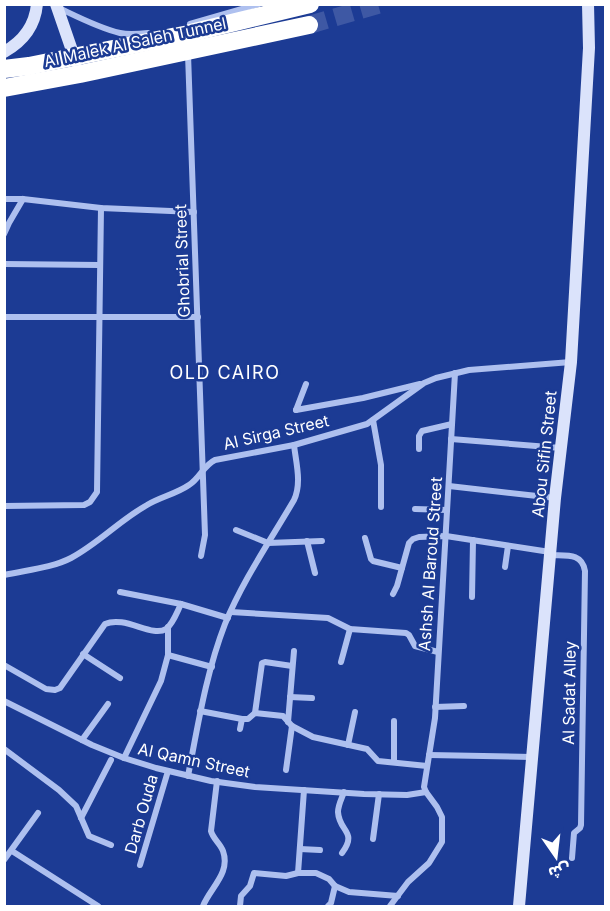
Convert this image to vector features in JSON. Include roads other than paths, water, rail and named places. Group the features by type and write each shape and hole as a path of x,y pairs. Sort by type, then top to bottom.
{"highway":[{"name":"Al Malek Al Saleh Tunnel","path":"5,88 80,74 183,38 310,4"},
{"name":"Al Malek Al Saleh Tunnel","path":"5,69 183,38 309,24"}],"street":[{"path":"4,52 17,44 26,34 33,22 36,4"},
{"path":"183,38 259,4"},
{"name":"Abou Sifin Street","path":"519,906 555,498 570,362 589,48 588,4"},
{"path":"56,6 82,19 120,33 133,35 152,33"},
{"path":"56,6 80,74"},
{"name":"Ghobrial Street","path":"183,38 194,212 206,535 201,555"},
{"path":"4,199 100,208 194,212"},
{"path":"4,234 23,199"},
{"path":"4,506 84,505 95,497 97,492 100,208"},
{"path":"4,264 99,266"},
{"path":"4,317 198,317"},
{"name":"Al Sirga Street","path":"4,575 69,559 147,504 189,485 198,478 208,464 215,460 294,445 367,424 424,383 436,378 469,370 570,362"},
{"name":"Ashsh Al Baroud Street","path":"426,792 424,788 435,706 455,373"},
{"path":"306,384 296,410 363,398 424,383"},
{"path":"373,420 381,465 381,507"},
{"path":"419,449 418,436 422,431 452,424"},
{"path":"451,439 561,448"},
{"path":"188,776 200,711 230,615 249,574 298,491 294,445"},
{"path":"449,486 555,498"},
{"path":"415,509 447,510"},
{"path":"236,530 268,543 322,541"},
{"path":"393,594 409,543 419,537 446,536 550,554"},
{"path":"365,538 370,559 402,568"},
{"path":"472,540 472,597"},
{"path":"307,541 315,573"},
{"path":"505,567 508,546"},
{"name":"Al Sadat Alley","path":"550,554 574,556 580,559 585,571 581,825 574,833 572,858"},
{"path":"120,592 230,615 328,618 350,629 406,633 409,634 415,646 438,652"},
{"path":"4,665 46,689 55,690 60,688 102,627 110,621 157,632 168,627 181,604"},
{"path":"124,758 161,681 168,655 168,627"},
{"path":"341,662 350,629"},
{"path":"286,770 294,651"},
{"path":"83,654 120,678"},
{"path":"168,655 212,667"},
{"path":"200,711 248,719 255,712 262,663 292,666"},
{"path":"290,698 312,698"},
{"name":"Al Qamn Street","path":"4,701 124,758 188,776 255,787 406,795 426,792"},
{"path":"82,740 108,704"},
{"path":"435,706 464,706"},
{"path":"255,712 282,716 290,724 313,737 368,750 378,760 427,766"},
{"path":"348,745 355,712"},
{"path":"240,729 242,719"},
{"path":"394,722 394,762"},
{"path":"4,749 59,790 76,806 89,836 111,845"},
{"path":"429,755 532,757"},
{"path":"81,818 111,760"},
{"name":"Darb Ouda","path":"140,865 168,771"},
{"path":"203,906 221,878 225,859 222,848 211,831 217,782"},
{"path":"298,873 303,790"},
{"path":"342,853 349,840 340,822 338,810 344,792"},
{"path":"390,906 408,882 429,863 442,842 442,817 426,792"},
{"path":"373,839 379,794"},
{"path":"4,860 38,813"},
{"path":"300,849 320,850"},
{"path":"12,851 98,906"},
{"path":"240,906 241,896 250,886 254,873 286,877 298,873 316,873 349,892 398,896"},
{"path":"328,906 331,903 335,886"}],"tunnel":[{"path":"309,25 381,4"}],"district":[{"name":"OLD CAIRO","path":"225,373"}]}
